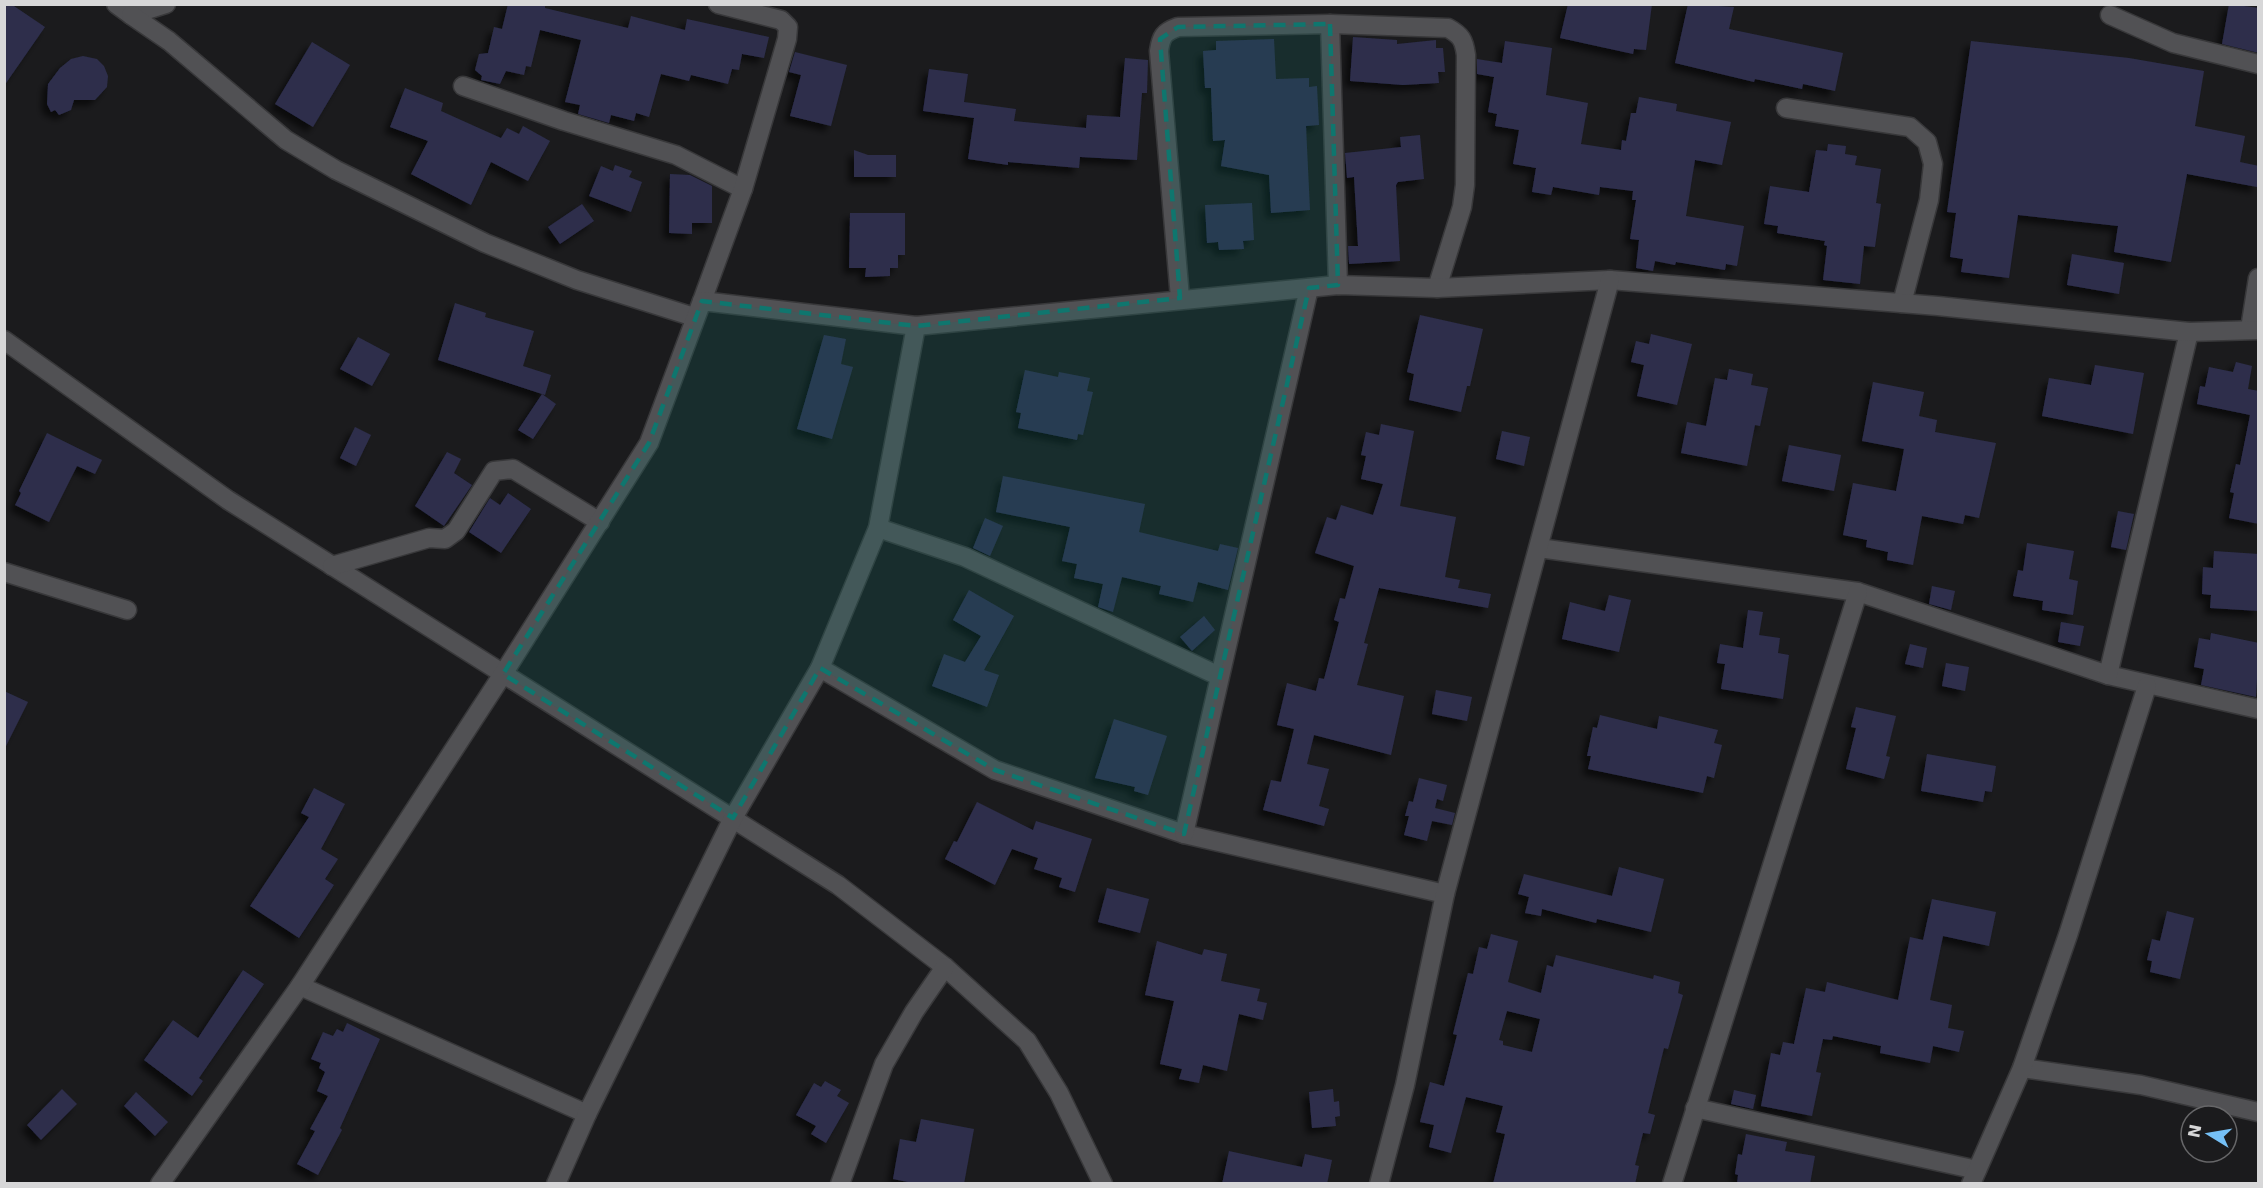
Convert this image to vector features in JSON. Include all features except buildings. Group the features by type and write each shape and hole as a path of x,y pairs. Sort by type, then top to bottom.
{"street":[{"path":"123,10 166,4"},
{"path":"160,1184 300,986 503,675 650,443 743,189 787,39 788,27 781,20 718,4"},
{"path":"123,10 169,41 286,140 336,170 485,243 577,280 698,309 916,326 1180,298 1338,285 1437,288 1610,280 1902,303 2189,332 2254,329 2259,278"},
{"path":"2110,15 2173,43 2259,64"},
{"path":"1330,24 1338,285"},
{"path":"1180,298 1158,51 1160,39 1165,32 1178,27 1330,24 1448,28 1459,34 1465,44 1465,185 1462,207 1437,288"},
{"path":"463,86 564,121 676,155 743,189"},
{"path":"1786,108 1910,127 1927,142 1933,164 1929,200 1902,303"},
{"path":"1378,1184 1405,1085 1445,894 1610,280"},
{"path":"1184,834 1309,288"},
{"path":"556,1184 587,1114 733,818 820,668 878,528 916,326"},
{"path":"2108,675 2189,332"},
{"path":"4,340 228,500 838,885 945,967 1027,1041 1059,1093 1103,1184"},
{"path":"332,566 429,538 445,539 456,531 494,471 502,468 513,469 600,522"},
{"path":"878,528 965,557 1219,676"},
{"path":"1539,548 1858,592 2108,675 2147,686 2259,709"},
{"path":"4,572 127,610"},
{"path":"1672,1184 1858,592"},
{"path":"820,668 995,770 1184,834 1445,894"},
{"path":"1695,1108 1974,1177 2022,1068 2068,935 2147,686"},
{"path":"840,1184 884,1064 914,1012 945,967"},
{"path":"300,986 587,1114"},
{"path":"2022,1068 2141,1085 2259,1112"}],"highlighted area":[{"path":"1330,24 1338,285 1309,288 1184,834 995,770 820,668 733,818 503,674 649,443 702,301 916,326 1180,298 1160,39 1178,27"}]}
